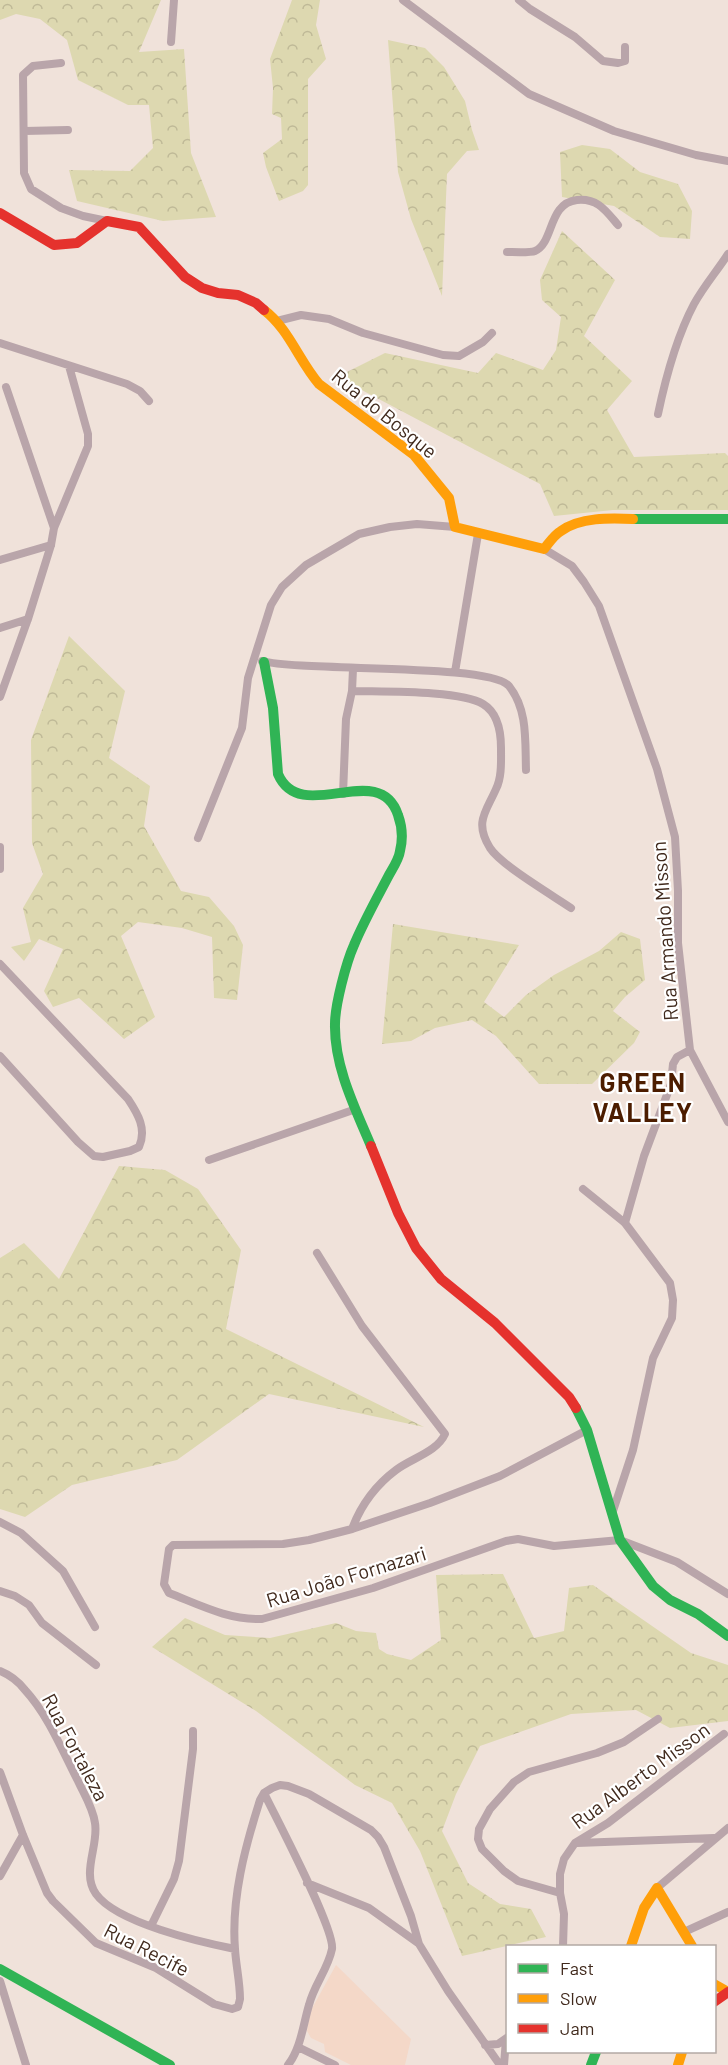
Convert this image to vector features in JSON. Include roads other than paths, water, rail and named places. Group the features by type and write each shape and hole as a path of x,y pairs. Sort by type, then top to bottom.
{"street":[{"path":"171,42 174,0"},
{"path":"403,0 529,94 633,137 696,155 728,161"},
{"path":"519,0 575,38 603,61 618,63 625,61 625,47"},
{"path":"61,63 33,66 24,75 22,90 25,131 24,173 31,189 61,208 107,221"},
{"path":"25,131 68,130"},
{"path":"507,252 537,250 560,209 574,200 597,202 618,225"},
{"path":"0,213 54,245 77,243 107,221"},
{"name":"Rua do Bosque","path":"107,221 139,227 185,277 202,288 218,293 238,294 256,303 277,321 301,360 320,384 414,455 429,472 449,498 455,527"},
{"path":"658,414 685,322 728,254"},
{"path":"277,321 301,315 329,319 363,333 443,355 459,356 483,342 492,333"},
{"path":"0,343 127,384 140,391 149,401"},
{"path":"0,697 28,619 54,528 89,439 69,366"},
{"path":"6,387 54,528"},
{"path":"198,838 242,728 248,678 260,660 271,605 282,587 306,565 359,534 417,524 455,527 544,549 560,531 580,522 619,518 728,519"},
{"path":"455,672 478,534"},
{"path":"0,560 51,545"},
{"name":"Rua Armando Misson","path":"544,549 572,566 599,606 657,770 675,837 678,943 690,1050"},
{"path":"0,628 28,619"},
{"path":"260,660 353,669 455,672 495,679 508,684 525,720 526,770"},
{"path":"260,660 273,708 277,764 281,781 296,793 305,796 362,791 373,791 385,795 396,808 401,828 400,853 354,945 346,967 337,1004 335,1030 338,1057 356,1109 398,1213 416,1248 441,1279 495,1323 539,1364 569,1397 587,1430 621,1540 653,1586 670,1600 698,1614 728,1636"},
{"path":"344,794 346,719 352,691 353,669"},
{"path":"352,691 420,693 468,699 483,704 495,715 501,738 500,772 498,787 483,812 483,831 491,849 503,862 571,908"},
{"path":"0,847 0,870"},
{"path":"0,964 128,1100 137,1112 143,1134 139,1147 104,1157 94,1156 78,1142 0,1056"},
{"path":"625,1223 644,1156 671,1084 677,1058 690,1050 728,1122"},
{"path":"208,1160 356,1109"},
{"path":"583,1189 625,1223 670,1283 673,1300 672,1318 653,1359 633,1450 612,1514"},
{"path":"317,1252 362,1326 444,1432 444,1437 437,1446 397,1469 381,1483 360,1508 352,1529"},
{"name":"Rua João Fornazari","path":"587,1430 500,1476 430,1503 352,1529 283,1544 173,1545 169,1549 164,1584 169,1593 218,1612 243,1619 262,1619 374,1588 506,1541 526,1540 554,1546 621,1540"},
{"path":"0,1522 21,1533 63,1572 95,1627"},
{"path":"621,1540 677,1562 728,1594"},
{"path":"0,1591 15,1596 29,1605 42,1623 96,1665"},
{"name":"Rua Fortaleza","path":"0,1671 17,1681 33,1699 59,1744 92,1810 96,1828 91,1879 95,1893 108,1907 151,1926 188,1939 235,1949"},
{"path":"560,1893 518,1881 504,1871 482,1849 478,1839 479,1829 490,1809 514,1782 529,1772 597,1753 624,1742 658,1719"},
{"path":"151,1926 174,1879 178,1862 194,1731"},
{"name":"Rua Alberto Misson","path":"563,1945 564,1914 560,1893 560,1874 564,1859 575,1843 608,1823 724,1734"},
{"name":"Rua Recife","path":"0,1772 47,1893 96,1943 156,1968 214,2004 232,2009 238,2007 240,1999 235,1949"},
{"path":"235,1949 235,1914 239,1881 256,1811 264,1793 280,1785 309,1794 370,1830 384,1847 411,1916 419,1944 485,2045 502,2065"},
{"path":"264,1793 308,1883 332,1943 327,1963 309,2001 298,2047 288,2065"},
{"path":"632,1945 644,1908 657,1887 728,1828"},
{"path":"0,1876 23,1835"},
{"path":"575,1843 714,1838"},
{"path":"308,1883 369,1908 419,1944"},
{"path":"657,1887 691,1945"},
{"path":"684,1932 728,1912"},
{"path":"0,1969 170,2065"},
{"path":"0,1981 26,2065"},
{"path":"485,2045 498,2044 506,2039"},
{"path":"502,2065 506,2043"},
{"path":"298,2047 335,2065"}],"district":[{"name":"GREEN VALLEY","path":"643,1096"}]}
